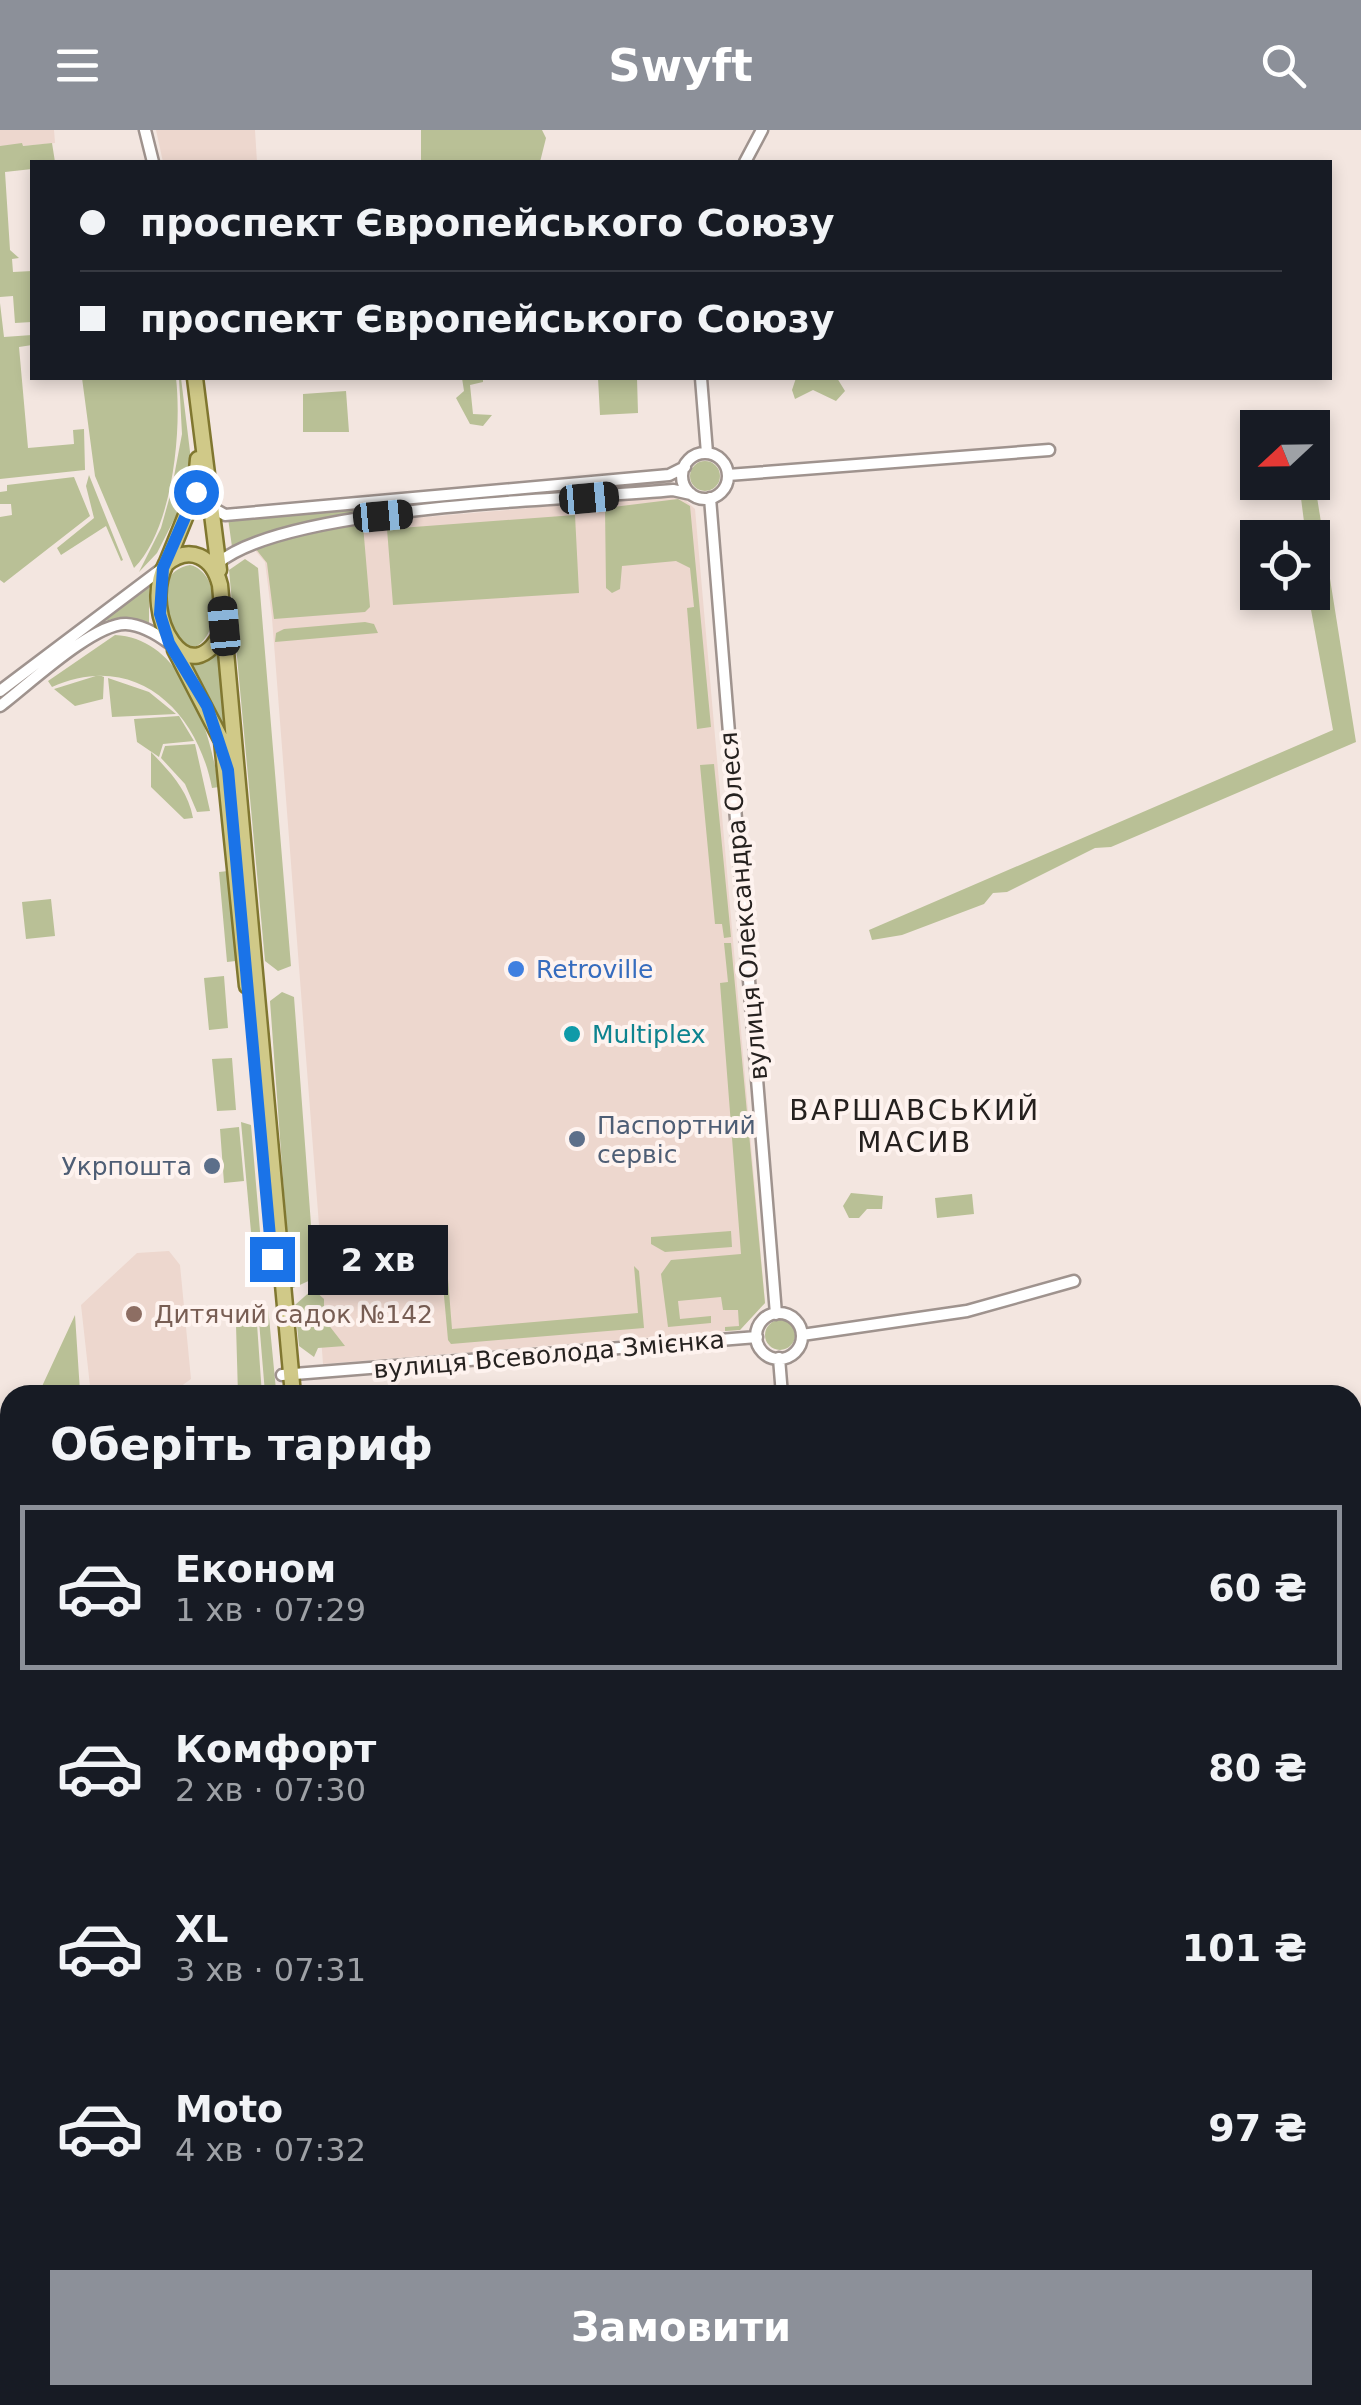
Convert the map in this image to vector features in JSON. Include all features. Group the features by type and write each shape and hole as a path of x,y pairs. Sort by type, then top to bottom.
{"main road":[{"path":"194,380 224,626 286,1385"},
{"path":"200,414 196,492 164,566 158,596 171,645 207,706 228,770 290,1385"},
{"path":"164,566 180,555 202,556 212,564 220,584"},
{"path":"171,645 184,654 203,653 218,640 224,626"}],"street":[{"path":"145,130 152,160"},
{"path":"746,160 762,130"},
{"path":"701,380 706,453"},
{"path":"728,475 1049,450"},
{"path":"211,507 226,514 669,476 693,457 706,453 721,459 728,475 725,488 710,498 673,490 310,526 237,550 218,563"},
{"path":"684,467 684,484 691,494"},
{"name":"вулиця Олександра Олеся","path":"710,498 776,1314"},
{"path":"0,691 164,566"},
{"path":"0,706 81,645 114,626 144,629 171,645"},
{"path":"802,1335 967,1311 1074,1281"},
{"path":"776,1314 795,1319 802,1335 795,1352 779,1358 765,1354 757,1338 762,1321 776,1314"},
{"name":"вулиця Всеволода Змієнка","path":"287,1375 757,1338"},
{"path":"779,1358 781,1385"},
{"path":"0,1860 0,1918"}],"shaded area":[{"path":"0,130 54,130 55,143 0,148"},
{"path":"156,130 255,130 257,160 163,160"},
{"path":"680,495 695,509 765,1303 740,1330 323,1364 317,1283 323,1277 272,618 265,562 253,548 312,530 379,521"},
{"name":"Дитячий садок №142","path":"169,1251 180,1265 191,1379 183,1385 90,1385 81,1305 137,1253"}],"green space":[{"path":"421,130 542,130 546,138 540,160 421,160"},
{"path":"52,143 55,160 30,160 30,169 5,172 10,250 19,258 12,259 13,272 30,271 30,322 15,323 13,296 0,297 0,146"},
{"path":"0,303 4,337 30,335 30,345 19,347 28,448 74,444 73,430 84,429 85,470 0,479"},
{"path":"82,380 176,380 172,478 158,529 134,568 95,476"},
{"path":"179,380 191,460 186,495 172,487 182,434"},
{"path":"462,380 483,380 470,385 473,414 492,415 483,426 470,424 456,398 464,391"},
{"path":"598,380 637,380 638,413 600,415"},
{"path":"795,380 838,380 845,391 836,401 813,390 795,399 792,390"},
{"path":"346,391 349,432 303,432 303,394"},
{"path":"705,461 716,465 720,476 716,487 705,491 694,487 690,476 694,465"},
{"path":"89,475 121,561 106,526 61,555 57,548 94,518 86,486"},
{"path":"74,477 90,516 4,583 0,580 0,517 12,515 11,504 0,504 0,492 7,491 7,485"},
{"path":"171,492 183,502 157,553 139,572 161,528"},
{"path":"678,499 690,506 711,727 697,729 687,608 694,607 690,568 676,561 622,566 620,589 612,593 606,588 605,508"},
{"path":"1301,500 1317,500 1321,520 1304,520"},
{"path":"357,504 357,514 292,525 232,547 228,518"},
{"path":"575,515 579,593 393,605 387,529"},
{"path":"363,525 370,607 365,612 274,619 267,563 255,548 312,531"},
{"path":"245,559 258,568 291,966 278,971 265,961 229,570"},
{"path":"190,565 208,579 214,604 210,630 195,647 180,646 164,599 169,578"},
{"path":"1330,579 1356,742 1111,847 1095,848 1007,892 993,893 984,904 902,935 872,940 869,930 1333,730 1311,610 1330,610"},
{"path":"149,586 149,623 122,617 104,621"},
{"path":"374,624 378,633 275,642 276,633 284,629"},
{"path":"115,635 139,640 159,652 176,670 200,715 219,787 212,788 192,734 157,694 135,682 109,676 82,677 52,687 48,681"},
{"path":"219,652 226,732 191,664"},
{"path":"99,675 104,677 103,699 75,706 54,689"},
{"path":"108,678 149,692 176,714 112,717"},
{"path":"179,716 194,741 163,744 159,757 137,742 134,719"},
{"path":"195,744 210,811 197,812 185,784 161,758 165,746"},
{"path":"151,752 183,790 193,818 184,819 151,787"},
{"path":"714,764 731,937 724,938 722,924 715,924 700,765"},
{"path":"228,871 236,961 227,962 219,872"},
{"path":"51,899 55,936 26,939 22,902"},
{"path":"724,943 731,943 765,1303 740,1330 725,1331 725,1327 739,1326 738,1310 723,1310 721,1297 678,1301 680,1319 711,1316 711,1323 668,1327 661,1274 671,1260 741,1254 720,983 728,982"},
{"path":"224,976 228,1028 209,1030 204,978"},
{"path":"282,992 294,997 315,1278 291,1289 270,1001"},
{"path":"232,1058 236,1110 217,1111 212,1059"},
{"path":"241,1122 251,1125 261,1243 252,1243"},
{"path":"239,1127 244,1181 224,1183 220,1129"},
{"path":"851,1193 883,1196 882,1209 867,1209 859,1218 849,1218 843,1206"},
{"path":"972,1194 974,1214 937,1218 935,1198"},
{"path":"731,1231 732,1247 665,1252 651,1244 651,1237"},
{"path":"427,1257 417,1270 328,1277 323,1265"},
{"path":"634,1266 639,1271 644,1328 451,1344 448,1340 443,1285 448,1279 452,1329 638,1313"},
{"path":"313,1289 324,1299 324,1319 345,1346 318,1348 314,1357 299,1346 295,1305"},
{"path":"268,1307 276,1385 264,1385 258,1309"},
{"path":"75,1315 80,1385 43,1385"},
{"path":"780,1320 791,1324 795,1335 791,1346 780,1350 769,1346 765,1335 769,1324"},
{"path":"257,1324 261,1385 238,1385 236,1325"}],"place":[{"name":"Retroville","path":"516,969"},
{"name":"Multiplex","path":"572,1034"},
{"name":"Паспортний сервіс","path":"577,1139"},
{"name":"Укрпошта","path":"212,1166"},
{"name":"Дитячий садок №142","path":"134,1314"}],"district":[{"name":"ВАРШАВСЬКИЙ МАСИВ","path":"915,1126"}],"route":[{"path":"196,492 163,568 158,596 169,643 207,706 222,741 228,770 272,1259"}]}
